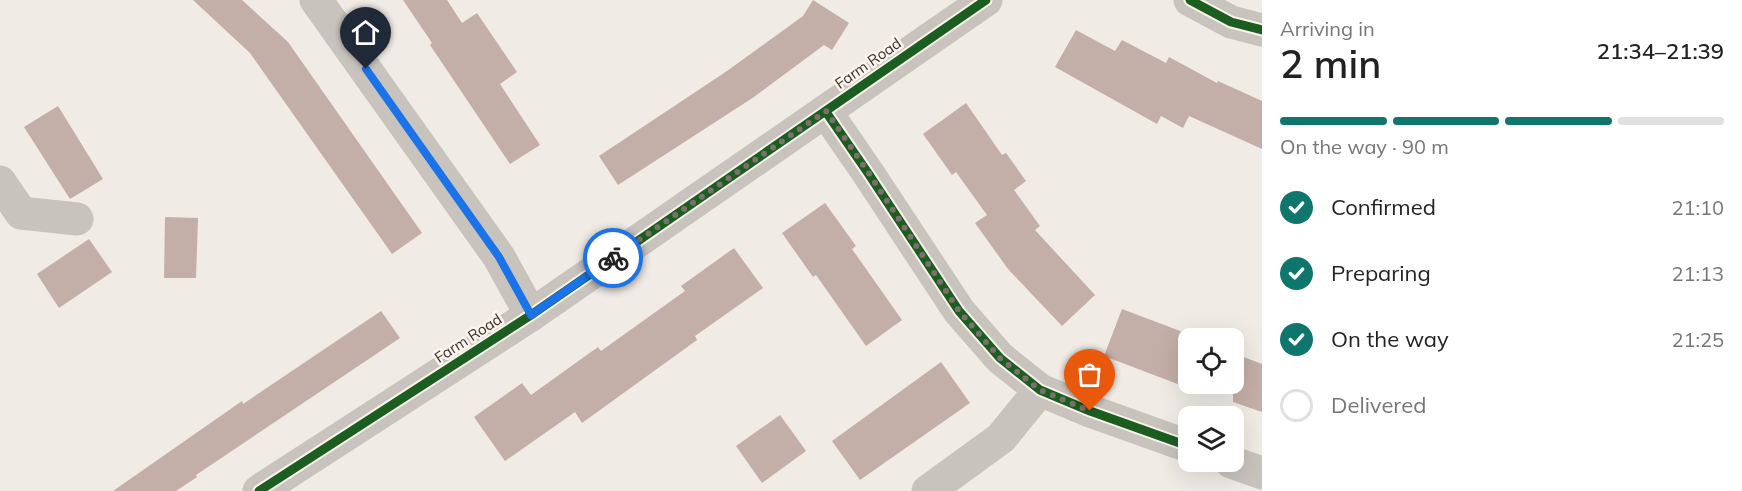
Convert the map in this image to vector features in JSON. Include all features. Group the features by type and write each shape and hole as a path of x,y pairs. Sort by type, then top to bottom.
{"street":[{"path":"316,0 499,257 531,315"},
{"name":"Farm Road","path":"260,491 531,315 986,0"},
{"path":"1190,0 1231,22 1262,30"},
{"path":"826,111 959,311 1000,358 1040,390 1090,411 1178,442"},
{"path":"4,195 21,213 77,219"},
{"path":"928,491 1001,438 1040,390"},
{"path":"1244,467 1262,473"}],"building":[{"path":"193,0 242,0 288,42 422,233 392,254 250,53"},
{"path":"403,0 447,0 462,23 477,13 517,72 500,84 540,145 510,164 430,45 432,43"},
{"path":"813,0 849,23 832,50 824,45 754,97 618,185 599,156 727,71 803,16"},
{"path":"1076,30 1115,51 1122,40 1166,63 1169,57 1217,83 1218,81 1262,101 1262,149 1189,116 1183,128 1161,116 1157,124 1055,67"},
{"path":"966,103 1002,155 1006,153 1026,181 1014,190 1040,226 1035,230 1095,295 1062,326 1008,269 975,223 987,215 956,172 952,175 923,134"},
{"path":"58,106 103,179 70,199 24,127"},
{"path":"825,203 856,246 852,249 902,320 866,346 816,275 813,277 782,233"},
{"path":"165,217 198,218 196,278 164,278"},
{"path":"89,239 112,272 59,308 37,274"},
{"path":"734,248 763,288 695,336 697,340 582,423 575,412 505,461 474,417 522,383 531,395 598,347 601,351 685,291 681,286"},
{"path":"1122,309 1178,330 1178,384 1104,356"},
{"path":"381,311 400,338 196,475 197,477 176,491 113,491 242,401 243,404"},
{"path":"1244,357 1262,364 1262,412 1233,402 1233,394 1244,394"},
{"path":"941,362 970,403 860,480 832,441"},
{"path":"780,415 806,451 762,483 736,446"}],"cycle path":[{"path":"259,491 531,315 986,0"},
{"path":"1190,0 1231,22 1262,30"},
{"path":"826,112 959,311 1000,358 1040,390 1090,411 1178,442"}],"way so far":[{"path":"613,258 826,111 959,311 1000,358 1040,390 1090,411"}],"route":[{"path":"366,69 499,257 531,315 613,258"}]}
